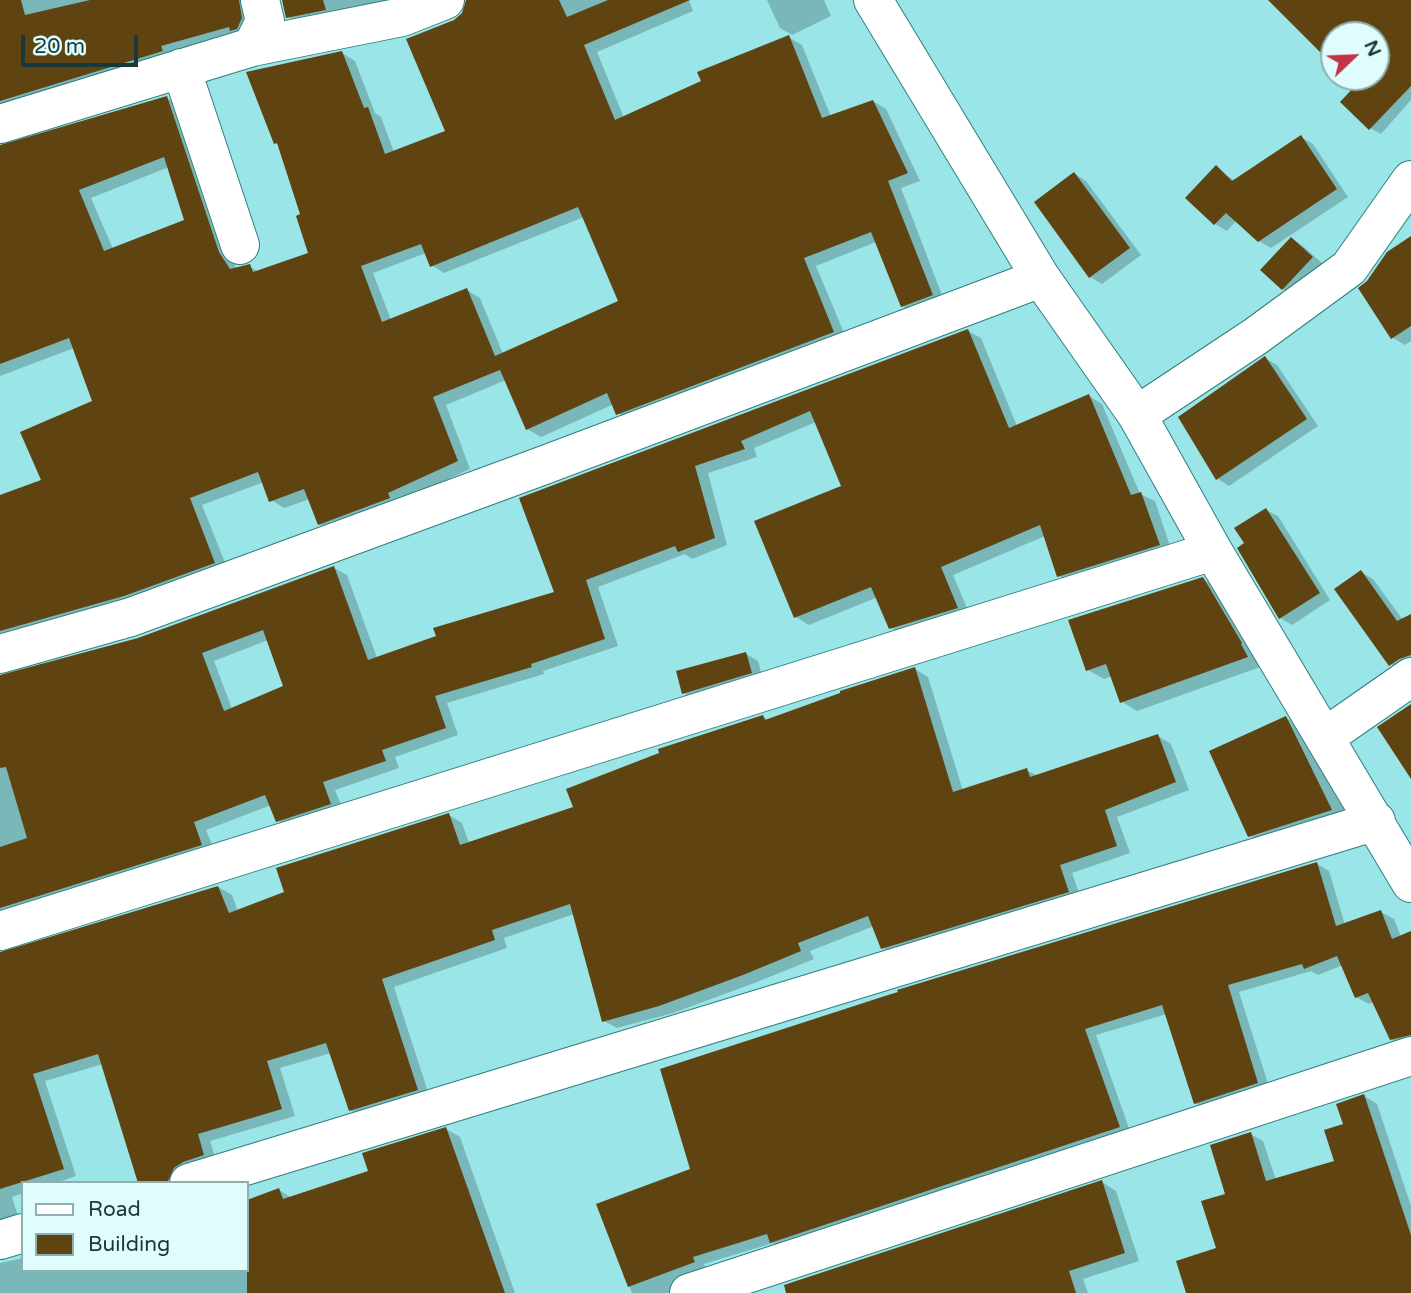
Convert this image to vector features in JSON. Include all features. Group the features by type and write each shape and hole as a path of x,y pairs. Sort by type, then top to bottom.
{"street":[{"path":"251,47 265,21 260,0"},
{"path":"0,124 251,47 402,18 445,0"},
{"path":"873,0 1041,278 1136,415 1213,551 1411,883"},
{"path":"181,68 240,245"},
{"path":"1136,415 1256,336 1349,268 1411,180"},
{"path":"0,654 131,617 1041,278"},
{"path":"0,931 1213,551"},
{"path":"1325,737 1411,677"},
{"path":"196,1181 1376,821"},
{"path":"689,1293 1411,1056"},
{"path":"0,1240 21,1234"}],"building":[{"path":"0,0 21,0 25,15 90,0 239,0 242,18 237,29 230,31 229,27 161,46 163,51 0,101"},
{"path":"282,0 323,0 326,10 286,18"},
{"path":"466,0 559,0 567,17 608,0 690,0 584,45 615,120 701,81 697,72 789,35 822,118 873,100 908,173 888,181 933,295 901,307 871,232 804,258 834,332 616,415 607,393 526,430 500,370 433,397 458,461 388,493 390,498 318,525 304,489 269,502 258,472 190,498 215,563 124,596 0,631 0,495 41,480 20,432 92,401 69,338 0,364 0,145 167,96 219,252 230,269 250,264 253,272 308,253 296,216 300,214 277,143 274,144 246,72 342,51 364,108 368,107 385,154 445,131 406,39 454,20 462,13","holes":["164,157 184,220 104,251 79,190","578,207 618,301 495,356 467,288 382,322 361,266 421,244 430,267"]},
{"path":"1268,0 1411,0 1411,86 1369,130 1340,102 1350,91 1390,91 1390,21 1320,21 1320,52"},
{"path":"1301,135 1337,189 1258,242 1226,213 1214,225 1185,198 1216,165 1232,181"},
{"path":"1074,172 1130,248 1089,278 1034,202"},
{"path":"1411,236 1411,326 1391,339 1358,288 1367,281 1387,252"},
{"path":"1291,237 1313,257 1282,290 1260,270"},
{"path":"968,329 1009,428 1089,394 1131,495 1141,492 1160,545 1057,577 1040,525 941,567 958,608 889,629 871,587 794,618 754,521 841,486 810,411 741,441 745,449 695,466 715,538 678,552 675,546 586,580 605,639 531,664 532,667 435,696 446,728 382,750 386,761 323,782 331,804 276,822 265,795 194,822 202,845 0,908 0,847 27,838 6,767 0,768 0,675 138,638 334,566 368,660 436,636 433,628 554,592 519,498","holes":["263,630 283,686 224,711 202,653"]},
{"path":"1265,356 1307,419 1216,480 1178,417"},
{"path":"1266,508 1320,593 1279,619 1237,548 1244,543 1234,528"},
{"path":"1361,570 1397,621 1411,614 1411,655 1389,666 1334,589"},
{"path":"1203,577 1248,657 1120,703 1106,664 1086,671 1068,620"},
{"path":"746,652 752,673 682,694 676,671"},
{"path":"915,667 953,792 1027,768 1030,777 1158,734 1176,782 1105,810 1117,846 1060,865 1069,892 881,949 868,916 798,943 801,951 743,975 659,1006 602,1022 570,904 492,930 495,940 382,979 418,1090 349,1111 326,1043 267,1061 282,1109 198,1134 204,1155 174,1168 168,1181 137,1181 98,1054 33,1074 64,1169 0,1189 0,952 218,886 229,913 284,892 276,868 449,813 460,845 573,807 566,789 659,753 658,749 763,715 765,720 840,691"},
{"path":"1411,704 1411,779 1377,727"},
{"path":"1286,716 1332,810 1248,837 1209,751"},
{"path":"1317,862 1336,926 1381,910 1392,939 1411,931 1411,1035 1390,1040 1368,993 1355,998 1337,956 1304,969 1302,964 1228,985 1258,1083 1194,1104 1162,1005 1085,1029 1120,1127 770,1243 767,1234 693,1257 695,1262 628,1287 596,1204 690,1169 660,1069 898,992 897,990"},
{"path":"1364,1094 1411,1235 1411,1293 1186,1293 1176,1261 1216,1248 1201,1201 1225,1194 1210,1145 1251,1132 1266,1181 1334,1161 1324,1130 1343,1124 1336,1104"},
{"path":"446,1127 505,1293 247,1293 248,1200 279,1188 283,1199 368,1171 362,1153"},
{"path":"1102,1180 1125,1253 1069,1271 1076,1293 786,1293 784,1285"}]}
